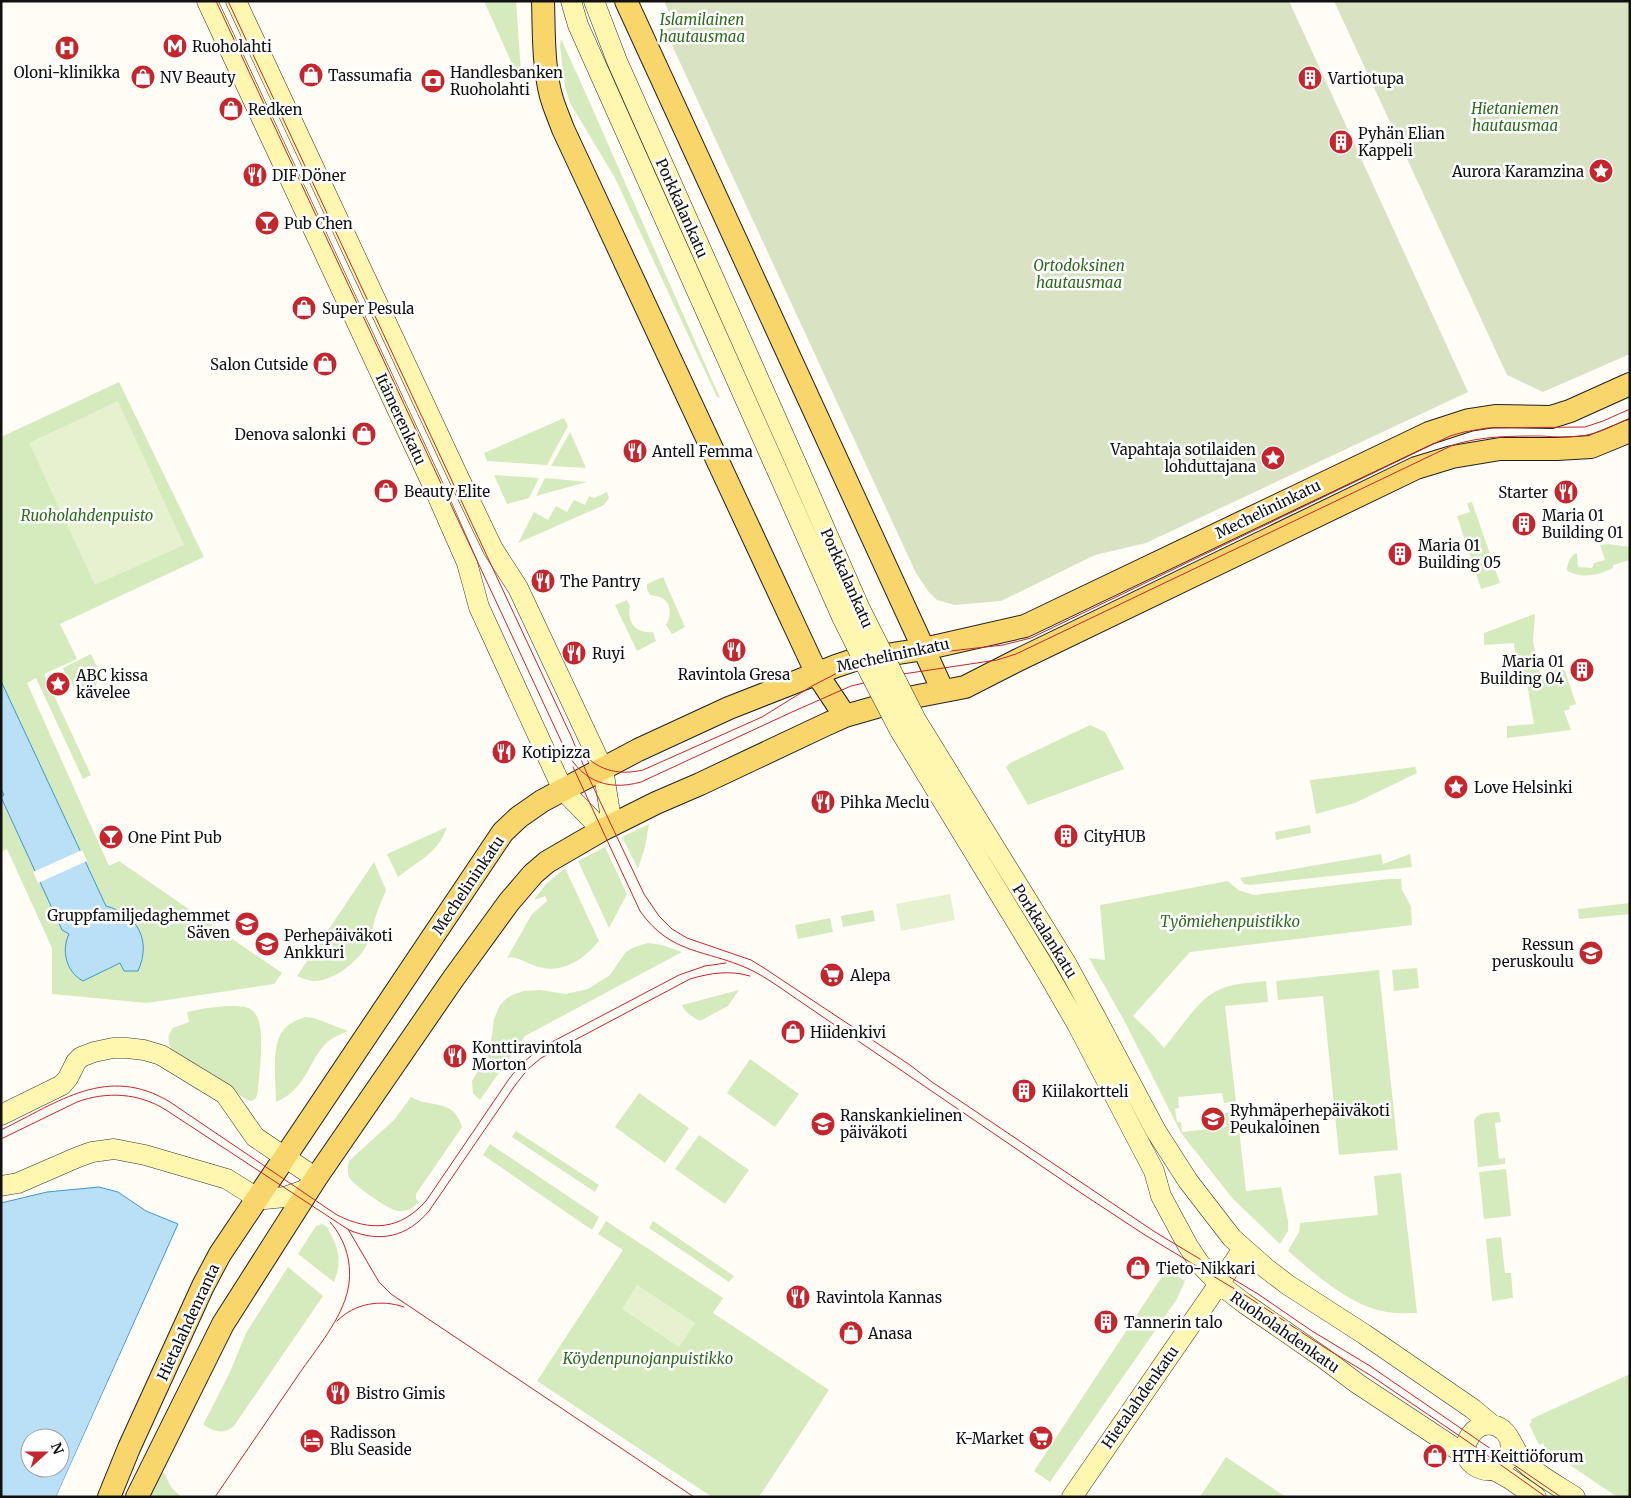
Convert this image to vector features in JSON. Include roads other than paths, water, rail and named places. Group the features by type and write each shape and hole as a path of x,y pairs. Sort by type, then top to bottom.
{"main road":[{"name":"Itämerenkatu","path":"207,1 434,488 467,563 478,607 563,790 607,827"},
{"name":"Itämerenkatu","path":"236,1 498,557 518,588 603,769 607,827"},
{"path":"543,1 547,73 551,98 556,110 817,674 845,716"},
{"name":"Porkkalankatu","path":"571,1 582,34 842,617 891,714 1077,1024 1151,1166"},
{"name":"Porkkalankatu","path":"594,1 617,61 860,609 916,720 1066,963 1156,1131 1172,1157 1218,1221 1243,1249"},
{"path":"626,1 943,691"},
{"name":"Mechelininkatu","path":"285,1156 503,832 519,817 542,801 638,750 730,708 848,661 924,649 1025,626 1445,426 1495,416 1551,417 1579,407 1630,384"},
{"name":"Mechelininkatu","path":"314,1181 405,1047 509,902 546,862 607,827 656,802 700,784 845,716 908,698 965,687 1416,468 1452,457 1500,449 1590,447 1630,431"},
{"path":"1,1115 62,1085 76,1062 85,1055 113,1048 144,1050 161,1054 225,1094 255,1137 285,1156 314,1181 302,1191 286,1197 265,1200 257,1198 227,1179 145,1155 114,1149 92,1152 18,1183 1,1186"},
{"name":"Hietalahdenranta","path":"109,1497 129,1448 203,1286 220,1254 285,1156"},
{"name":"Ruoholahdenkatu","path":"1151,1166 1161,1196 1188,1246 1200,1264 1219,1284 1244,1304 1358,1384 1467,1456"},
{"name":"Hietalahdenranta","path":"137,1497 223,1324 314,1181"},
{"path":"1243,1249 1288,1285 1364,1334 1473,1409 1492,1425 1499,1427 1505,1432 1523,1461 1574,1497"},
{"name":"Hietalahdenkatu","path":"1072,1497 1243,1249"},
{"path":"1492,1425 1479,1427 1471,1434 1466,1444 1467,1456 1475,1466 1484,1470 1494,1470 1502,1466 1508,1460 1511,1450 1510,1440"},
{"path":"1494,1470 1510,1478 1536,1497"}],"water":[{"path":"1,681 106,906 126,915 139,930 143,949 138,971 124,971 120,963 83,981 77,977 69,966 65,947 69,934 62,930 1,797 4,795 1,789"},
{"path":"99,1187 118,1192 146,1211 178,1224 70,1466 70,1428 20,1428 20,1478 64,1478 56,1497 1,1497 1,1203 47,1192"}],"tram line":[{"path":"216,1 563,745 577,767 594,780 605,784 628,785 641,782 851,686 903,674 997,660 1016,654 1453,445 1497,437 1581,436 1609,428 1630,418"},
{"path":"228,1 588,776 644,894 659,916 672,929 687,938 751,960 764,968 1155,1232 1258,1294 1312,1331 1370,1366 1561,1497"},
{"path":"579,749 593,762 608,770 616,772 643,770 762,717 812,686 849,667 889,658 1003,645 1031,638 1450,436 1487,428 1585,427 1630,409"},
{"path":"573,767 640,911 664,936 690,949 749,969 770,981 1081,1193 1370,1375 1546,1497"},
{"path":"1,1130 43,1108 84,1091 104,1087 125,1086 147,1091 170,1102 337,1215 373,1226 395,1223 416,1211 426,1201 509,1079 533,1055 550,1043 679,975 705,966 726,963"},
{"path":"1,1139 88,1098 111,1095 134,1097 156,1104 166,1110 349,1230 371,1236 382,1237 392,1235 412,1227 429,1211 516,1084 528,1069 541,1058 690,979 720,973 750,976"},
{"path":"215,1497 328,1333 345,1300 350,1271 349,1262 344,1245 330,1222"},
{"path":"348,1229 379,1282 391,1294 694,1497"},
{"path":"337,1321 352,1310 369,1304 386,1303 404,1307"}],"place":[{"name":"Ruoholahti","path":"175,46"},
{"name":"Oloni-klinikka","path":"67,48"},
{"name":"Tassumafia","path":"311,75"},
{"name":"NV Beauty","path":"143,77"},
{"name":"Vartiotupa","path":"1310,78"},
{"name":"Handlesbanken Ruoholahti","path":"433,81"},
{"name":"Redken","path":"231,109"},
{"name":"Pyhän Elian Kappeli","path":"1341,142"},
{"name":"Aurora Karamzina","path":"1601,171"},
{"name":"DIF Döner","path":"255,175"},
{"name":"Pub Chen","path":"267,223"},
{"name":"Super Pesula","path":"304,308"},
{"name":"Salon Cutside","path":"325,364"},
{"name":"Denova salonki","path":"364,434"},
{"name":"Antell Femma","path":"635,451"},
{"name":"Vapahtaja sotilaiden lohduttajana","path":"1273,458"},
{"name":"Beauty Elite","path":"386,491"},
{"name":"Starter","path":"1566,492"},
{"name":"Maria 01 Building 01","path":"1524,524"},
{"name":"Maria 01 Building 05","path":"1400,554"},
{"name":"The Pantry","path":"543,581"},
{"name":"Ravintola Gresa","path":"734,650"},
{"name":"Ruyi","path":"574,653"},
{"name":"Maria 01 Building 04","path":"1582,670"},
{"name":"ABC kissa kävelee","path":"58,684"},
{"name":"Kotipizza","path":"504,752"},
{"name":"Love Helsinki","path":"1456,787"},
{"name":"Pihka Meclu","path":"823,802"},
{"name":"CityHUB","path":"1066,836"},
{"name":"One Pint Pub","path":"111,837"},
{"name":"Gruppfamiljedaghemmet Säven","path":"247,924"},
{"name":"Perhepäiväkoti Ankkuri","path":"267,944"},
{"name":"Ressun peruskoulu","path":"1591,953"},
{"name":"Alepa","path":"832,975"},
{"name":"Hiidenkivi","path":"793,1032"},
{"name":"Konttiravintola Morton","path":"455,1056"},
{"name":"Kiilakortteli","path":"1024,1091"},
{"name":"Ryhmäperhepäiväkoti Peukaloinen","path":"1213,1119"},
{"name":"Ranskankielinen päiväkoti","path":"823,1124"},
{"name":"Tieto-Nikkari","path":"1138,1268"},
{"name":"Ravintola Kannas","path":"798,1297"},
{"name":"Tannerin talo","path":"1106,1322"},
{"name":"Anasa","path":"851,1333"},
{"name":"Bistro Gimis","path":"338,1393"},
{"name":"K-Market","path":"1041,1438"},
{"name":"Radisson Blu Seaside","path":"312,1441"},
{"name":"HTH Keittiöforum","path":"1435,1456"}],"park label":[{"name":"Islamilainen hautausmaa","path":"702,28"},
{"name":"Hietaniemen hautausmaa","path":"1515,116"},
{"name":"Ortodoksinen hautausmaa","path":"1079,274"},
{"name":"Ruoholahdenpuisto","path":"87,515"},
{"name":"Työmiehenpuistikko","path":"1230,921"},
{"name":"Köydenpunojanpuistikko","path":"648,1358"}]}
